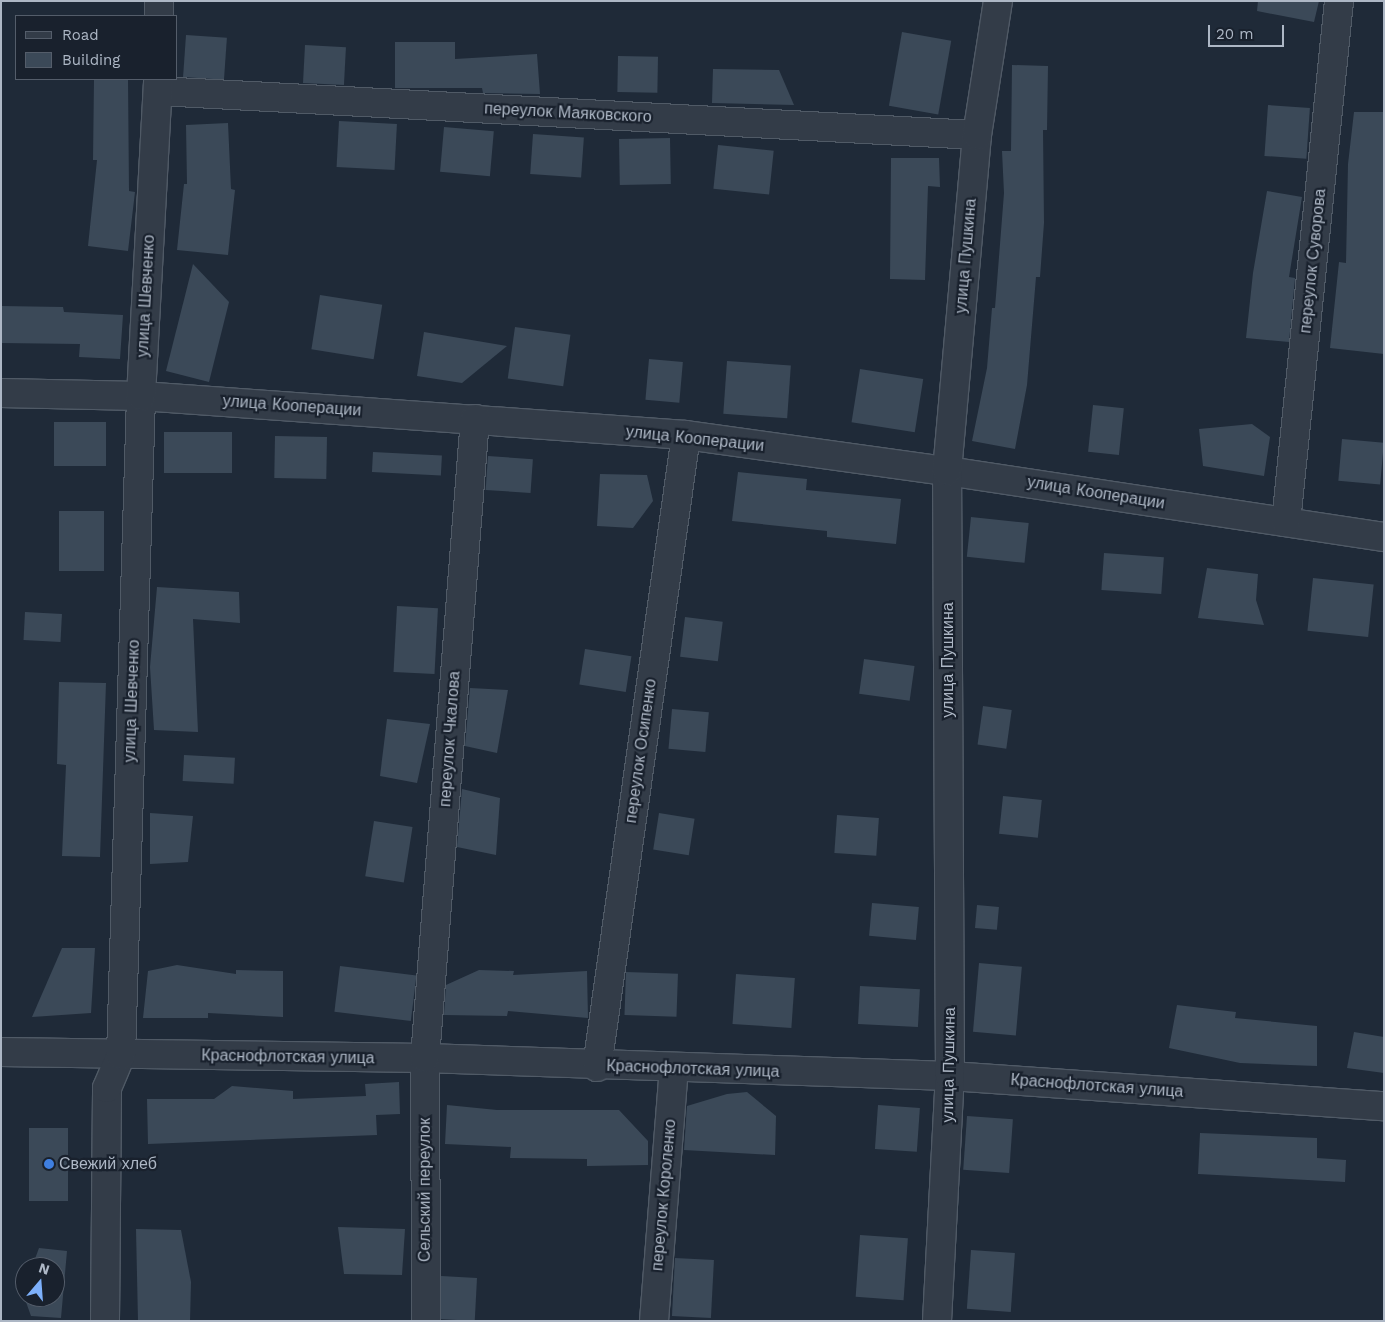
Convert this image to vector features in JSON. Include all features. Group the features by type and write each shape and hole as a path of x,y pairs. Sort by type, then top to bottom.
{"street":[{"path":"159,1 159,15"},
{"name":"улица Пушкина","path":"937,1321 950,1076 947,471 977,135 998,1"},
{"name":"переулок Суворова","path":"1286,522 1339,1"},
{"name":"переулок Маяковского","path":"158,85 977,135"},
{"name":"улица Шевченко","path":"105,1321 107,1088 122,1054 140,396 158,85"},
{"name":"улица Кооперации","path":"1,393 140,396 475,419 686,436 947,471 1384,537"},
{"name":"переулок Чкалова","path":"426,1058 475,419"},
{"name":"переулок Осипенко","path":"597,1067 686,436"},
{"name":"Краснофлотская улица","path":"1,1052 426,1058 597,1067 950,1076 1384,1106"},
{"name":"Сельский переулок","path":"426,1058 426,1321"},
{"name":"переулок Короленко","path":"654,1321 674,1069"}],"building":[{"path":"1258,1 1319,1 1314,22 1257,11"},
{"path":"902,32 951,41 938,115 889,106"},
{"path":"186,35 227,38 224,80 183,77"},
{"path":"395,42 455,42 455,59 537,54 540,94 483,93 482,88 395,88"},
{"path":"305,45 346,47 344,85 303,83"},
{"path":"618,56 658,57 657,93 617,92"},
{"path":"1012,65 1048,66 1047,130 1043,130 1044,223 1040,277 1036,277 1027,385 1015,449 972,441 987,368 992,308 995,308 1004,193 1002,151 1011,151"},
{"path":"713,69 779,70 794,105 712,103"},
{"path":"94,80 128,80 129,191 135,192 128,251 88,246 97,160 93,160"},
{"path":"1268,105 1310,108 1306,159 1264,156"},
{"path":"1354,112 1384,112 1384,354 1330,348 1339,262 1346,263 1348,164"},
{"path":"339,121 397,124 395,170 337,167"},
{"path":"228,123 231,189 235,190 228,255 177,250 184,184 187,184 186,125"},
{"path":"444,127 494,131 490,176 440,172"},
{"path":"533,134 584,138 581,177 530,174"},
{"path":"670,138 671,184 620,185 619,139"},
{"path":"718,145 774,151 769,195 713,189"},
{"path":"891,158 939,158 940,187 928,186 925,280 890,279"},
{"path":"1267,191 1302,197 1289,277 1295,278 1289,342 1246,338 1253,273"},
{"path":"193,264 229,302 209,382 166,371"},
{"path":"320,295 382,305 374,359 311,349"},
{"path":"1,306 63,307 64,312 123,315 120,359 79,357 80,344 1,343"},
{"path":"515,327 570,335 563,386 508,378"},
{"path":"424,332 507,346 462,383 417,376"},
{"path":"649,359 683,362 679,403 645,400"},
{"path":"727,361 791,365 787,418 723,414"},
{"path":"860,369 923,379 915,432 852,422"},
{"path":"1093,405 1124,408 1119,455 1088,452"},
{"path":"54,422 106,422 106,466 54,466"},
{"path":"1252,424 1270,437 1264,476 1203,466 1199,429"},
{"path":"164,432 232,432 232,473 164,473"},
{"path":"275,436 327,437 326,479 274,478"},
{"path":"1342,439 1384,443 1380,485 1338,481"},
{"path":"373,452 442,456 441,476 372,472"},
{"path":"488,456 533,459 531,493 486,490"},
{"path":"738,472 807,479 806,490 901,499 896,544 827,537 827,531 732,521"},
{"path":"600,474 647,475 653,501 633,528 597,526"},
{"path":"59,511 104,511 104,571 59,571"},
{"path":"971,517 1029,523 1025,563 967,557"},
{"path":"1104,553 1164,557 1161,594 1101,590"},
{"path":"1207,568 1258,574 1256,600 1264,625 1198,618"},
{"path":"1313,578 1374,584 1368,637 1307,631"},
{"path":"157,587 239,592 240,623 193,619 198,732 154,730 150,667"},
{"path":"397,606 438,608 434,674 394,672"},
{"path":"25,612 62,614 60,642 24,640"},
{"path":"685,617 723,622 718,661 680,657"},
{"path":"585,649 631,656 626,692 579,685"},
{"path":"864,659 915,666 910,701 859,694"},
{"path":"59,682 106,683 100,857 62,856 66,765 57,764"},
{"path":"470,688 508,690 497,753 465,746"},
{"path":"983,706 1012,710 1006,749 978,745"},
{"path":"672,709 709,712 705,752 669,749"},
{"path":"387,719 430,724 417,783 380,776"},
{"path":"184,755 235,758 234,784 183,781"},
{"path":"462,789 500,798 496,855 457,847"},
{"path":"1003,796 1042,800 1038,838 999,834"},
{"path":"150,813 193,816 188,862 150,864"},
{"path":"659,813 695,819 689,855 653,850"},
{"path":"837,815 879,818 876,856 834,853"},
{"path":"374,821 413,827 404,882 365,876"},
{"path":"872,903 919,907 916,940 869,936"},
{"path":"977,905 999,907 997,930 975,928"},
{"path":"62,948 95,948 91,1013 32,1017"},
{"path":"979,963 1022,967 1016,1035 973,1032"},
{"path":"177,965 236,974 236,970 283,971 283,1017 208,1013 208,1018 143,1018 148,971"},
{"path":"340,966 416,975 411,1021 334,1012"},
{"path":"479,970 514,971 513,975 587,971 588,1018 508,1011 507,1016 444,1015 446,985"},
{"path":"626,972 678,974 676,1017 624,1015"},
{"path":"736,974 795,978 791,1028 733,1024"},
{"path":"860,986 920,989 918,1027 858,1024"},
{"path":"1177,1005 1236,1012 1235,1018 1317,1026 1317,1066 1240,1063 1169,1048"},
{"path":"1354,1032 1384,1037 1384,1073 1347,1068"},
{"path":"399,1082 400,1114 376,1115 377,1135 148,1144 147,1099 214,1099 232,1086 293,1091 293,1099 366,1096 365,1084"},
{"path":"747,1092 776,1116 775,1155 684,1150 687,1106 727,1094"},
{"path":"447,1105 497,1110 619,1110 648,1141 648,1165 587,1166 587,1159 510,1158 511,1147 445,1144"},
{"path":"878,1105 920,1108 917,1152 875,1149"},
{"path":"967,1116 1013,1119 1009,1173 963,1170"},
{"name":"Свежий хлеб","path":"29,1128 68,1128 68,1201 29,1201"},
{"path":"1200,1133 1317,1138 1317,1158 1346,1160 1345,1182 1198,1174"},
{"path":"338,1227 405,1229 402,1275 344,1274"},
{"path":"136,1229 181,1230 191,1282 190,1321 138,1321"},
{"path":"860,1235 908,1238 904,1300 856,1297"},
{"path":"39,1248 67,1251 65,1273 65,1257 36,1257"},
{"path":"971,1250 1015,1253 1011,1312 967,1309"},
{"path":"675,1258 714,1260 711,1318 672,1316"},
{"path":"441,1276 477,1278 475,1321 439,1319"},
{"path":"28,1307 62,1307 61,1318 31,1316"}],"place":[{"name":"Свежий хлеб","path":"49,1164"}]}
